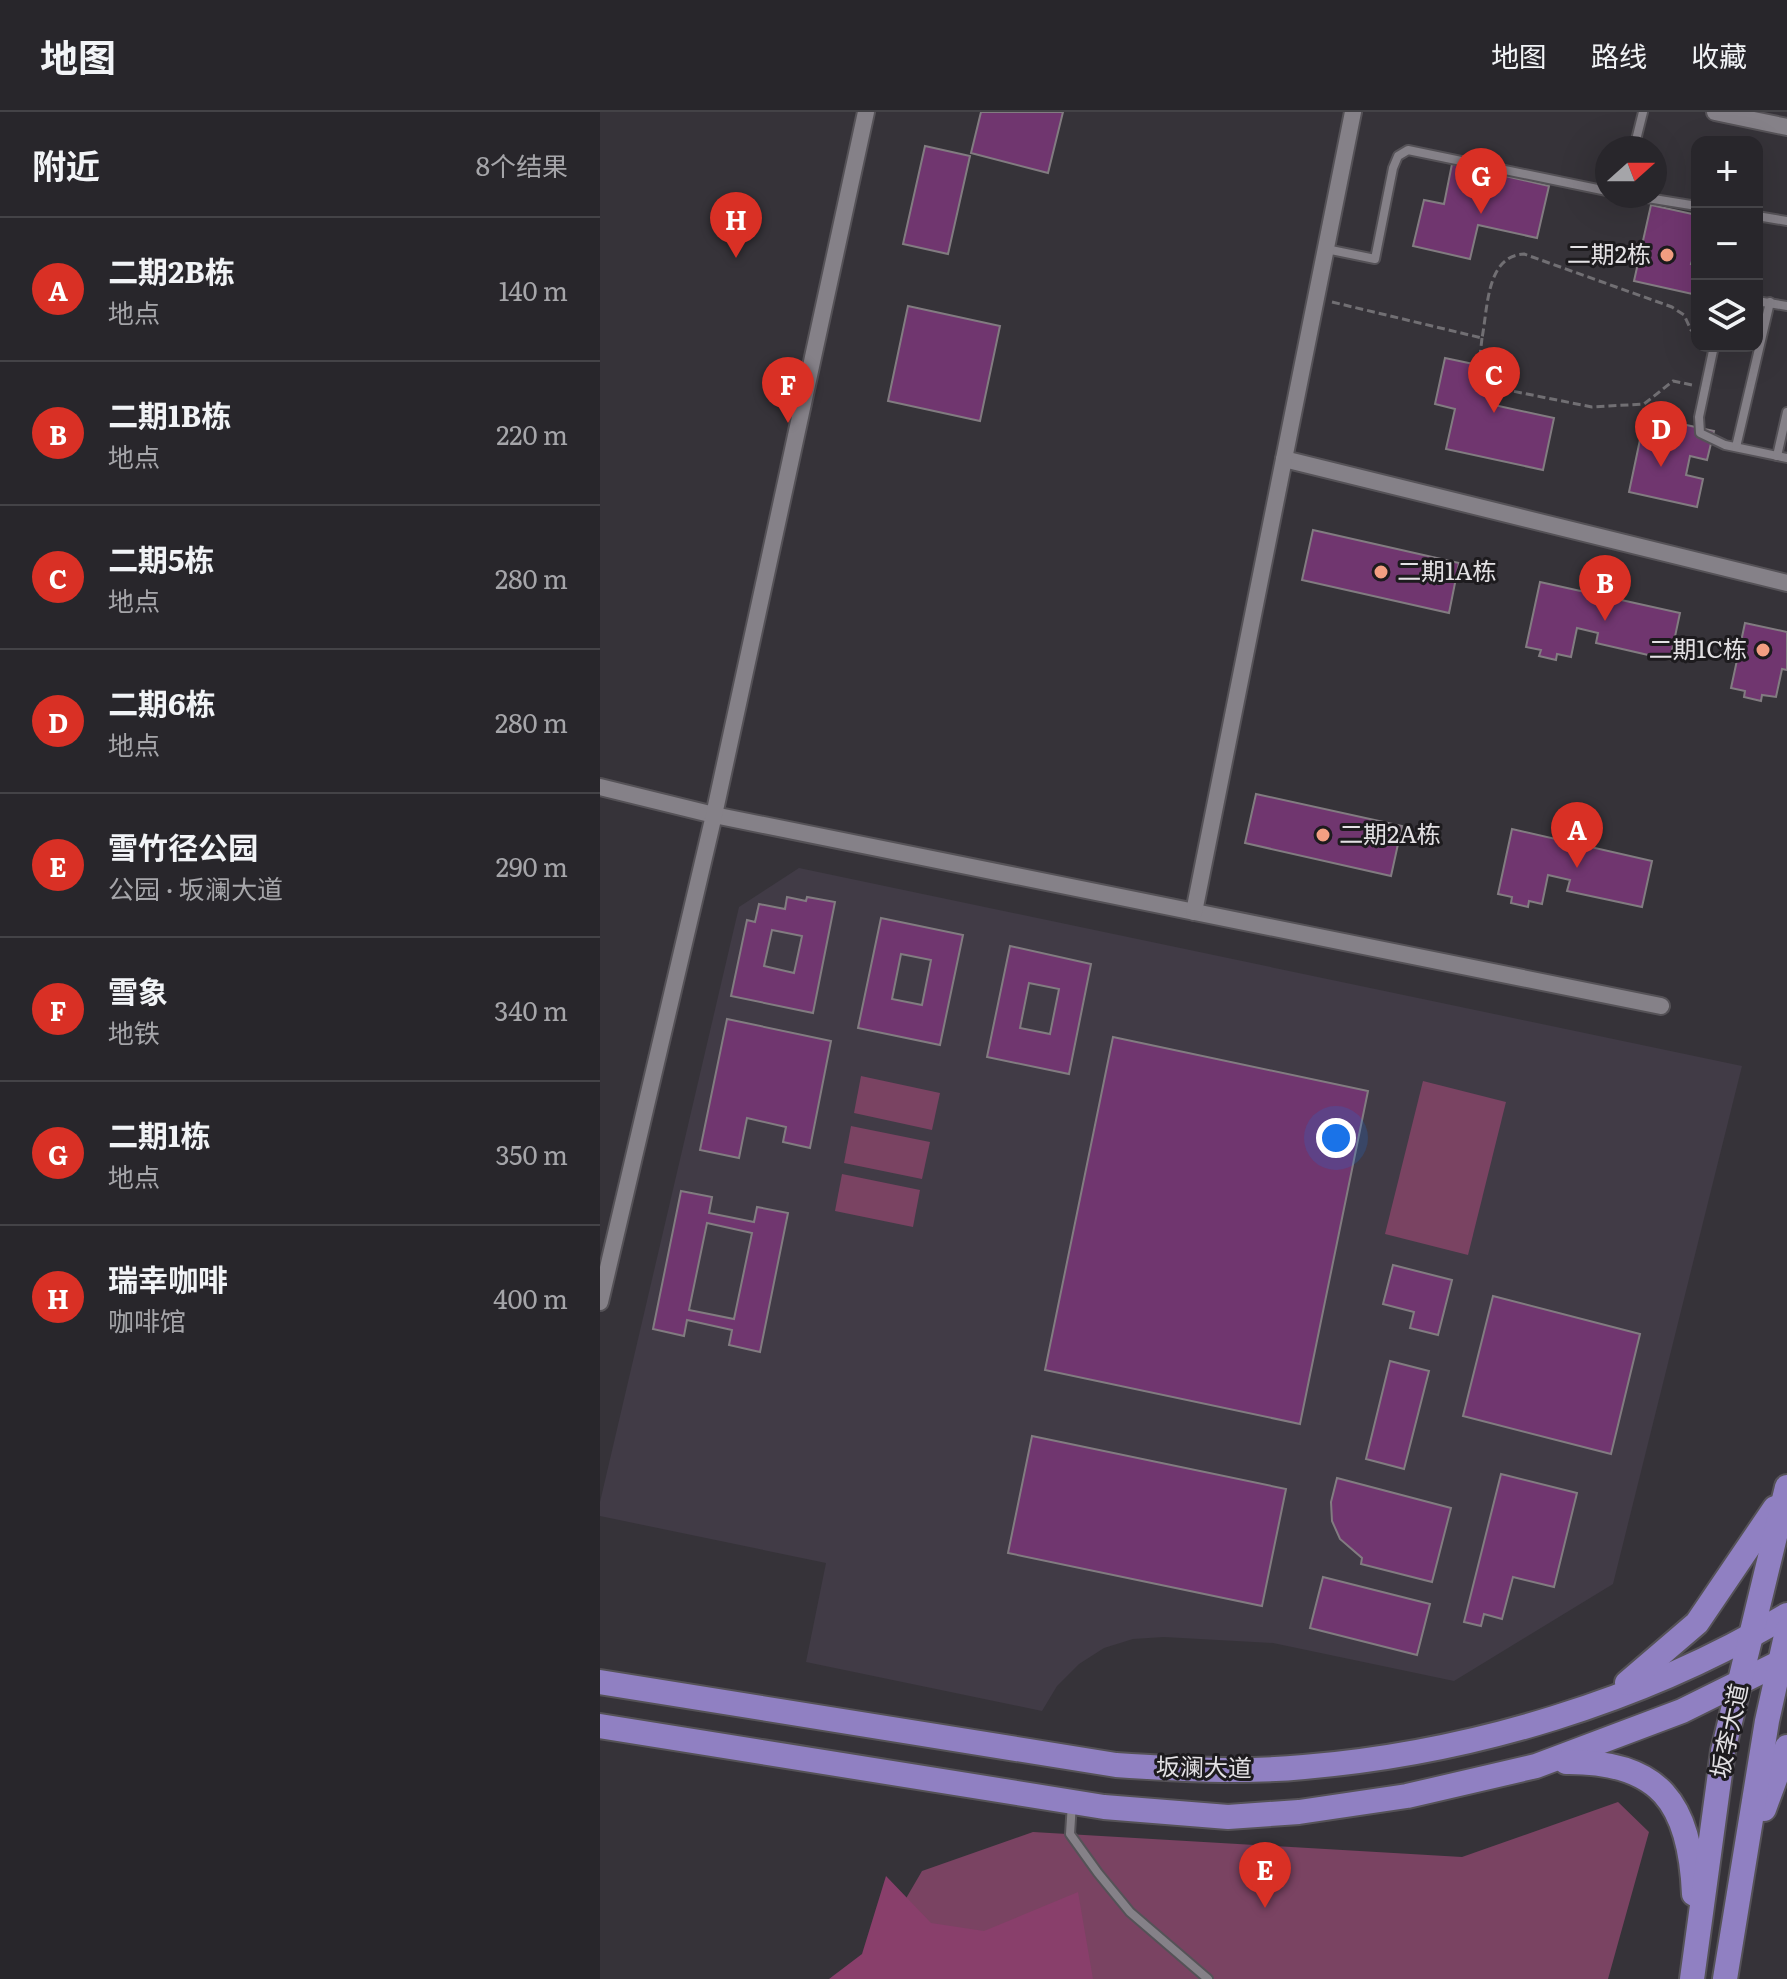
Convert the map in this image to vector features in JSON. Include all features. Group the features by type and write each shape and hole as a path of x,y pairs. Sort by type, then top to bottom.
{"main road":[{"name":"坂李大道","path":"1694,1968 1723,1751 1787,1485"},
{"path":"1593,1702 1634,1678 1697,1623 1758,1535 1787,1485"},
{"name":"坂澜大道","path":"600,1682 1047,1756 1179,1769 1305,1767 1425,1749 1481,1737 1593,1702 1689,1668 1787,1615"},
{"name":"坂李大道","path":"1725,1979 1787,1631"},
{"name":"坂澜大道","path":"600,1726 1072,1802 1168,1815 1228,1817 1299,1812 1457,1786 1536,1766 1623,1735 1782,1662"},
{"path":"1736,1908 1771,1787 1787,1747"},
{"path":"1536,1766 1584,1762 1632,1769 1654,1781 1671,1799 1685,1829 1693,1866 1694,1968"}],"street":[{"path":"600,1302 714,815 866,112"},
{"path":"1194,912 1353,112"},
{"path":"1715,112 1787,127"},
{"path":"1284,459 1787,583"},
{"path":"600,787 714,815 1661,1006"}],"lane":[{"path":"1637,136 1643,112"},
{"path":"1326,249 1375,259 1393,168 1398,156 1408,150 1595,189"},
{"path":"1667,201 1691,205"},
{"path":"1763,217 1787,221"},
{"path":"1763,301 1787,306"},
{"path":"1736,447 1770,302"},
{"path":"1713,352 1699,417 1700,433 1736,447 1782,457 1787,412"},
{"path":"1072,1802 1070,1834 1098,1873 1130,1912 1208,1979"}],"path":[{"path":"1691,330 1684,315 1672,307 1524,254 1510,254 1498,265 1482,338 1477,384 1592,407 1644,404 1673,381 1705,387"},
{"path":"1316,299 1482,338"}],"shaded area":[{"path":"799,868 1742,1066 1613,1584 1454,1681 1273,1643 1164,1637 1133,1639 1104,1648 1079,1664 1057,1686 1042,1711 806,1662 826,1563 600,1516 600,1502 739,907"},
{"path":"861,1076 940,1093 932,1130 854,1113"},
{"path":"1423,1081 1506,1102 1468,1255 1385,1234"},
{"path":"851,1126 930,1142 922,1179 844,1163"},
{"path":"842,1174 920,1190 913,1227 835,1211"},
{"path":"1618,1802 1649,1832 1608,1979 859,1979 922,1871 1033,1832 1462,1857"},
{"path":"886,1876 931,1923 984,1931 1078,1892 1093,1979 829,1979 862,1954"}],"building":[{"path":"981,112 1063,112 1048,173 971,153"},
{"path":"925,146 970,156 948,254 903,244"},
{"path":"1452,164 1549,186 1537,238 1478,225 1470,259 1413,246 1424,200 1444,204"},
{"name":"二期2栋","path":"1650,208 1691,214 1691,294 1634,281"},
{"path":"908,306 1000,326 980,421 888,401"},
{"path":"1445,358 1502,370 1494,405 1554,418 1543,470 1446,449 1455,409 1435,404"},
{"path":"1645,416 1714,431 1707,460 1690,456 1686,475 1703,479 1697,507 1629,492"},
{"name":"二期1A栋","path":"1313,530 1459,563 1449,613 1302,580"},
{"path":"1540,582 1680,613 1670,660 1596,643 1598,633 1577,628 1571,657 1557,654 1556,660 1539,656 1541,650 1526,647"},
{"name":"二期1C栋","path":"1745,623 1787,632 1787,670 1782,669 1776,697 1762,695 1761,701 1744,697 1745,691 1731,688"},
{"name":"二期2A栋","path":"1256,794 1402,826 1391,876 1245,843"},
{"path":"1512,829 1652,861 1642,907 1567,891 1570,880 1548,875 1542,904 1529,901 1528,907 1511,903 1512,897 1498,894"},
{"path":"787,897 835,902 813,1013 731,996 747,920 755,922 759,904 785,909","holes":["772,930 802,936 794,973 764,966"]},
{"path":"881,918 963,935 940,1045 858,1028","holes":["901,954 931,960 922,1005 892,999"]},
{"path":"1010,946 1091,964 1069,1074 987,1057","holes":["1029,983 1059,989 1050,1034 1020,1028"]},
{"path":"727,1019 831,1041 810,1148 783,1142 786,1127 747,1118 739,1158 700,1150"},
{"path":"1113,1037 1368,1091 1300,1424 1045,1370"},
{"path":"681,1191 712,1197 709,1213 754,1222 757,1207 788,1213 760,1352 729,1345 732,1330 687,1320 684,1336 653,1329","holes":["707,1223 752,1233 734,1319 689,1310"]},
{"path":"1393,1265 1452,1280 1438,1335 1410,1328 1414,1312 1383,1304"},
{"path":"1493,1296 1640,1334 1611,1454 1463,1416"},
{"path":"1390,1361 1429,1371 1404,1469 1366,1459"},
{"path":"1032,1436 1286,1489 1262,1606 1008,1553"},
{"path":"1501,1474 1577,1493 1554,1587 1513,1577 1502,1619 1484,1614 1481,1626 1464,1622"},
{"path":"1337,1478 1451,1508 1432,1582 1361,1564 1362,1558 1340,1539 1332,1521 1331,1502"},
{"path":"1323,1577 1430,1604 1417,1655 1310,1628"}],"place":[{"name":"二期1栋","path":"1481,214"},
{"name":"二期2栋","path":"1667,255"},
{"name":"瑞幸咖啡","path":"736,258"},
{"name":"二期5栋","path":"1494,413"},
{"name":"雪象","path":"788,423"},
{"name":"二期6栋","path":"1661,467"},
{"name":"二期1A栋","path":"1381,572"},
{"name":"二期1B栋","path":"1605,621"},
{"name":"二期1C栋","path":"1763,650"},
{"name":"二期2A栋","path":"1323,835"},
{"name":"二期2B栋","path":"1577,868"},
{"name":"雪竹径公园","path":"1265,1908"}]}
